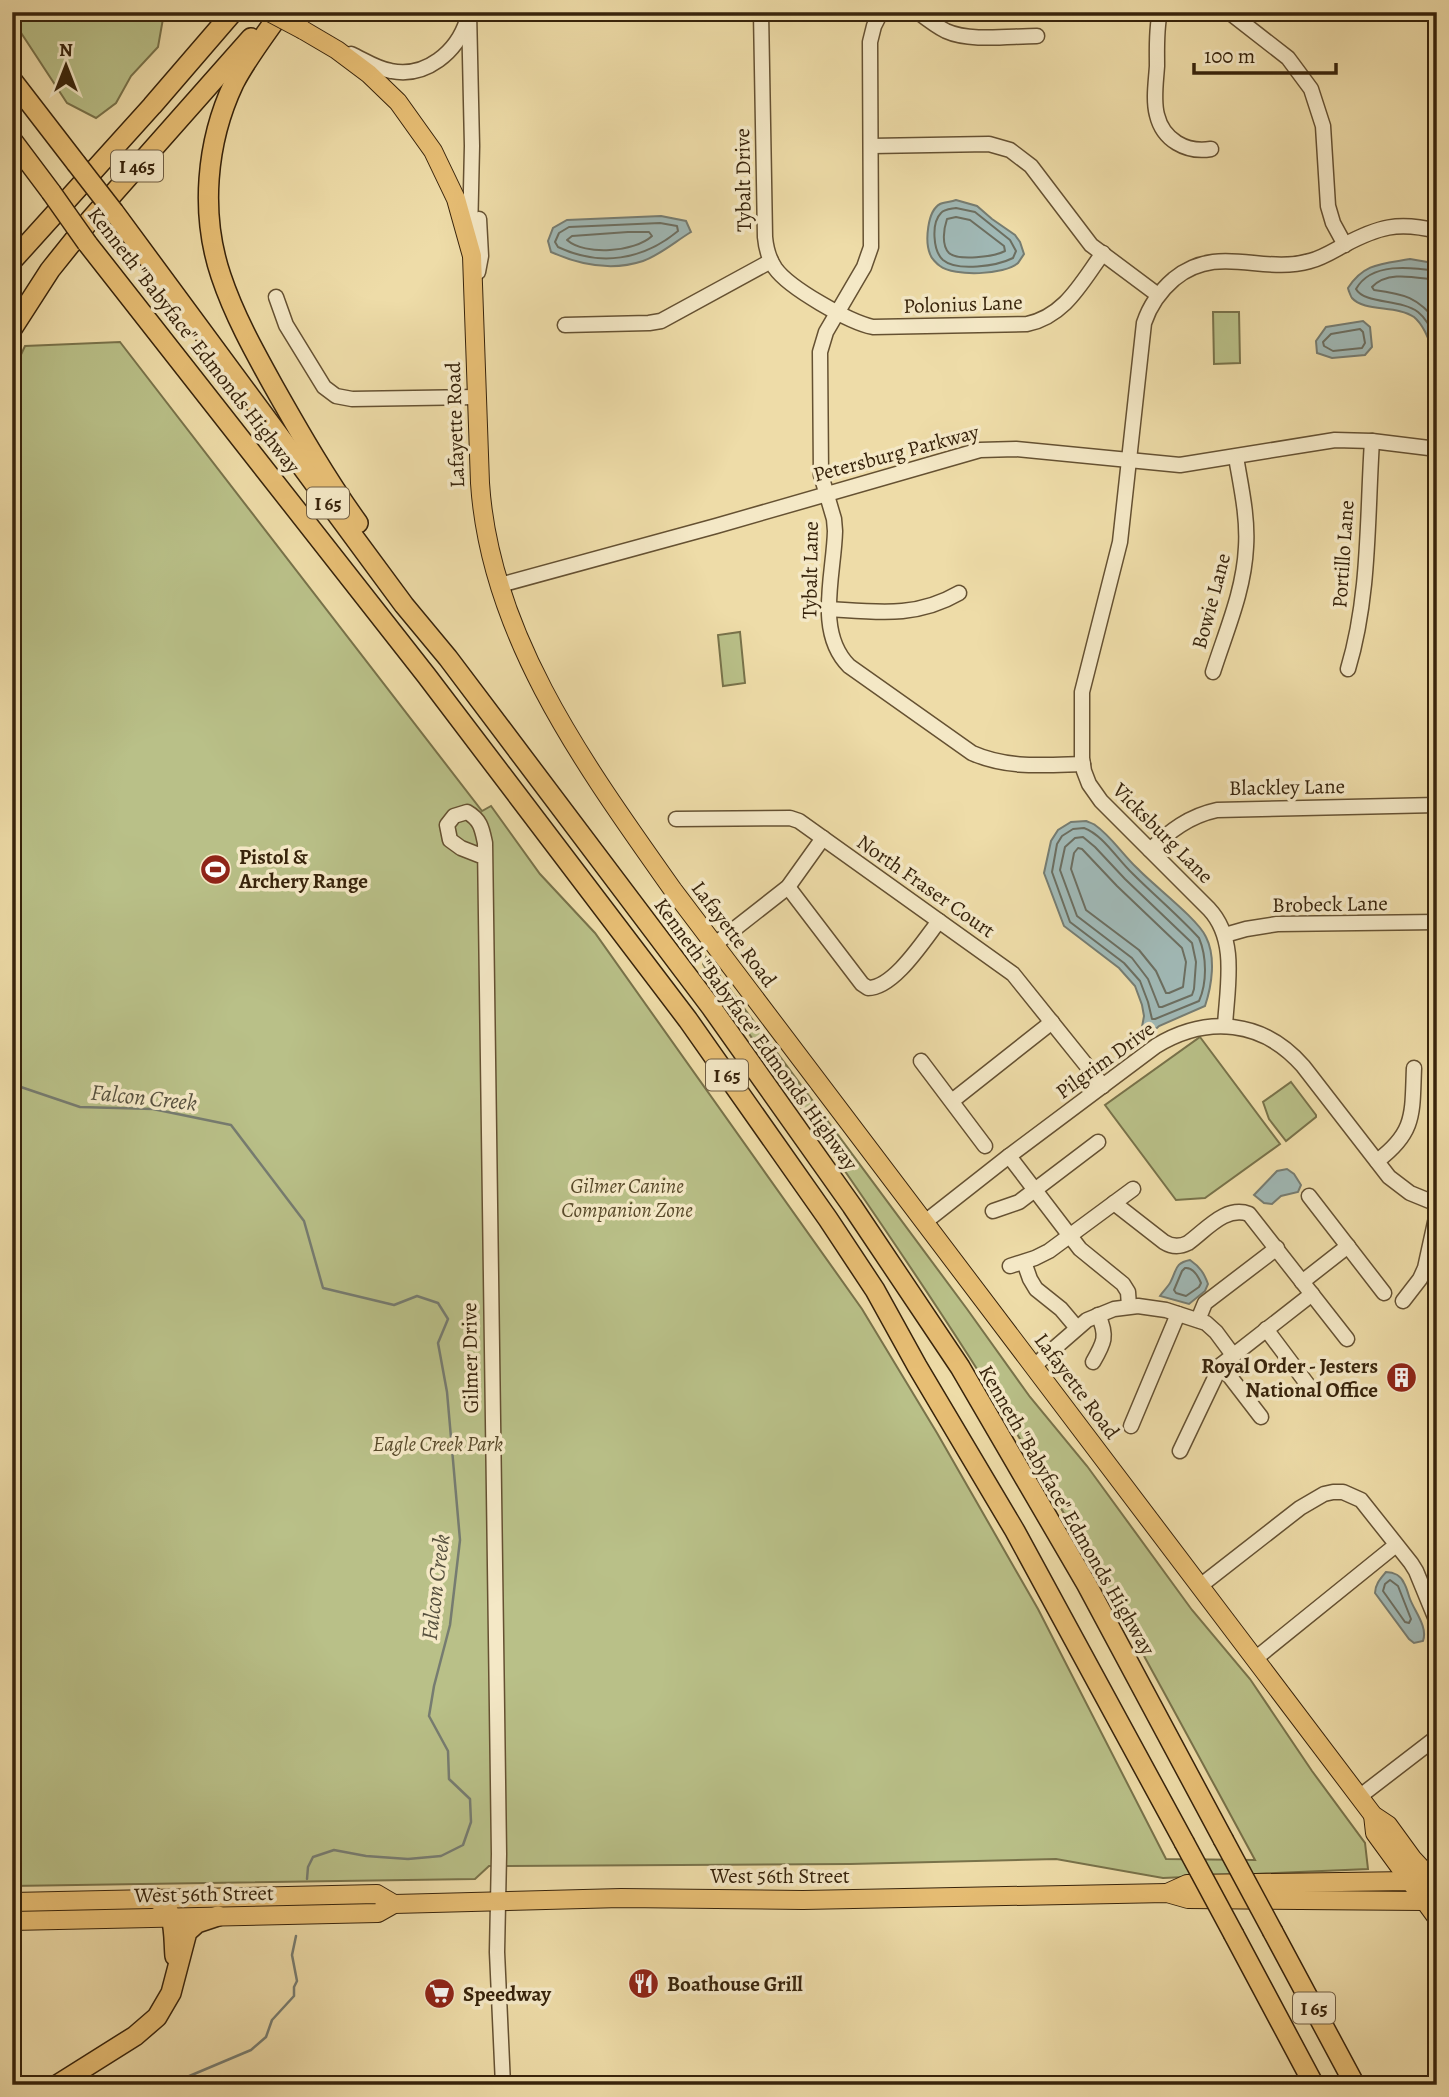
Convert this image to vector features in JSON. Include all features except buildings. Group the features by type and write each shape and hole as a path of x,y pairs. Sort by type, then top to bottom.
{"highway":[{"path":"12,245 164,78 233,12"},
{"name":"I 465","path":"12,261 233,12"},
{"name":"I 465","path":"12,329 50,270 90,220 275,12"},
{"path":"281,12 238,76 216,135 211,161 209,208 214,251 220,274 248,338 294,422 353,517 411,599 448,658"},
{"name":"Kenneth \"Babyface\" Edmonds Highway","path":"12,80 114,212 396,594 448,658 735,1040 852,1206 960,1367 1087,1585 1355,2085"},
{"name":"Kenneth \"Babyface\" Edmonds Highway","path":"12,140 87,243 426,674 688,1020 828,1219 875,1290 1015,1531 1314,2085"},
{"path":"12,151 39,175"},
{"path":"155,1898 167,1906 172,1917 176,1971"},
{"path":"57,2085 149,2025 166,2002 189,1929 205,1919 218,1916"}],"main road":[{"name":"Lafayette Road","path":"269,12 321,40 385,88 424,136 456,199 472,256 481,506 500,585 520,641 542,690 614,805 673,890 1359,1797 1373,1815 1388,1825 1433,1892 1437,1918"},
{"name":"Lafayette Road","path":"1373,1815 1375,1833 1410,1881 1433,1892"},
{"name":"West 56th Street","path":"1167,1893 1187,1884 1410,1881"},
{"name":"West 56th Street","path":"12,1902 377,1894 394,1903 621,1898 803,1900 1167,1893 1188,1899 1433,1892"},
{"name":"West 56th Street","path":"12,1921 378,1913 394,1903"}],"street":[{"path":"321,40 381,68 394,72 418,70 433,64 450,51 463,33 469,12"},
{"path":"469,12 472,256"},
{"name":"Tybalt Drive","path":"761,12 765,237 771,261"},
{"name":"Tybalt Lane","path":"881,12 870,43 871,247 864,267 823,338 819,359 821,469 835,531 829,627 832,640 846,663 968,751 993,762 1015,765 1083,764"},
{"path":"918,12 952,33 972,36 1037,36"},
{"path":"1160,12 1156,107 1160,124 1166,134 1179,145 1194,150 1210,149"},
{"path":"1229,12 1288,58 1311,89 1325,135 1328,206 1333,223 1345,245"},
{"path":"871,146 989,144 1010,150 1031,166 1085,239 1158,295 1181,274 1205,263 1235,260 1301,264 1322,257 1372,231 1397,225 1419,226 1437,231"},
{"path":"472,146 481,256 474,298"},
{"name":"Polonius Lane","path":"838,312 860,323 884,328 1027,324 1044,319 1060,309 1103,253"},
{"path":"565,325 662,321 771,261 787,281 838,312"},
{"name":"Vicksburg Lane","path":"1158,295 1143,328 1120,542 1083,688 1083,764 1094,793 1215,916 1225,935"},
{"path":"276,297 286,325 324,387 335,397 477,397"},
{"name":"Petersburg Parkway","path":"500,585 979,450 1016,449 1180,465 1335,440 1437,449"},
{"name":"Portillo Lane","path":"1348,669 1363,594 1372,442"},
{"name":"Bowie Lane","path":"1213,672 1239,593 1246,558 1246,518 1236,457"},
{"path":"830,609 908,612 939,604 959,593"},
{"name":"Blackley Lane","path":"1150,850 1177,826 1195,816 1217,810 1437,805"},
{"name":"North Fraser Court","path":"676,819 790,818 799,821 1013,974 1103,1086"},
{"path":"714,945 788,887 823,838"},
{"name":"Gilmer Drive","path":"484,857 498,1799 497,1951 503,2085"},
{"path":"788,887 862,985 869,988 877,987 903,968 939,921"},
{"name":"Brobeck Lane","path":"1225,935 1277,924 1437,922"},
{"path":"1225,935 1228,958 1225,1026"},
{"path":"952,1101 1052,1022"},
{"name":"Pilgrim Drive","path":"925,1222 1156,1046 1176,1034 1201,1027 1225,1026 1264,1035 1290,1052 1389,1177 1406,1191 1437,1204"},
{"path":"921,1061 985,1146"},
{"path":"1377,1161 1398,1143 1407,1128 1413,1106 1414,1068"},
{"path":"993,1211 1015,1204 1098,1142"},
{"path":"1009,1156 1080,1249 1123,1284 1127,1290 1129,1306"},
{"path":"1077,1328 1053,1301 1036,1289 1017,1264 1042,1255 1133,1189"},
{"path":"1309,1196 1384,1293"},
{"path":"1114,1203 1172,1246 1188,1243 1234,1211 1251,1215 1347,1339"},
{"path":"1403,1301 1425,1268 1437,1213"},
{"path":"1302,1282 1348,1247"},
{"path":"1198,1320 1205,1303 1277,1248"},
{"path":"1181,1451 1222,1365 1312,1294"},
{"path":"1034,1366 1077,1328 1098,1315 1129,1306 1160,1308 1198,1320 1211,1327 1233,1355"},
{"path":"1132,1426 1178,1314"},
{"path":"1093,1362 1104,1336 1098,1315"},
{"path":"1266,1329 1308,1385"},
{"path":"1222,1365 1261,1417"},
{"path":"1200,1587 1300,1508 1324,1494 1343,1492 1361,1500 1416,1571 1437,1622"},
{"path":"1255,1659 1396,1545"},
{"path":"1359,1797 1437,1737"}],"green space":[{"path":"12,12 164,13 158,47 131,76 116,103 96,118 67,103 12,19"},
{"path":"1213,312 1239,312 1240,363 1214,364"},
{"name":"Eagle Creek Park","path":"120,342 482,811 491,806 540,874 595,933 862,1309 1038,1609 1166,1859 1255,1860 1117,1606 1008,1419 908,1264 716,987 703,964 706,957 1030,1397 1087,1466 1192,1610 1250,1679 1365,1843 1368,1869 1163,1878 1056,1859 850,1864 489,1866 475,1879 12,1886 12,374 25,346"},
{"path":"740,632 745,683 723,686 718,635"},
{"path":"1200,1037 1280,1144 1205,1198 1176,1200 1105,1105"},
{"path":"1291,1082 1316,1117 1286,1141 1269,1119 1263,1102"}],"water":[{"path":"956,200 977,206 1015,235 1024,254 1018,263 1002,270 967,273 947,270 936,262 928,249 932,213 940,204"},
{"path":"661,216 686,221 691,232 662,252 643,261 620,266 597,265 551,252 548,241 553,228 567,220"},
{"path":"1410,259 1437,266 1437,360 1425,332 1414,317 1399,311 1364,305 1352,297 1348,289 1367,269"},
{"path":"1363,321 1370,327 1372,347 1365,355 1332,358 1317,353 1316,341 1326,327"},
{"path":"1086,821 1106,835 1194,921 1206,937 1211,953 1210,989 1205,1006 1159,1026 1134,1045 1129,1038 1142,1027 1144,1016 1135,986 1119,968 1064,926 1044,873 1051,841 1058,830 1071,822"},
{"path":"1287,1169 1301,1185 1298,1192 1281,1196 1272,1204 1264,1203 1254,1195 1277,1171"},
{"path":"1190,1260 1205,1277 1208,1284 1205,1291 1189,1304 1160,1296 1179,1265"},
{"path":"1386,1572 1397,1575 1403,1581 1424,1630 1423,1641 1414,1643 1409,1639 1375,1593 1377,1584"}],"waterway":[{"name":"Falcon Creek","path":"12,1084 80,1107 153,1109 231,1125 304,1221 323,1288 394,1305 417,1296 438,1303 448,1319 438,1343 447,1392 460,1540 450,1625 429,1716 448,1751 449,1779 470,1799 471,1822 463,1845 441,1856 408,1859 334,1850 313,1857 308,1867 307,1879"},
{"name":"Falcon Creek","path":"168,2085 251,2050 266,2037 272,2020 294,1996 297,1981 292,1955 296,1936"}],"place":[{"name":"Pistol & Archery Range","path":"216,869"},
{"name":"Royal Order - Jesters National Office","path":"1401,1378"},
{"name":"Boathouse Grill","path":"644,1984"},
{"name":"Speedway","path":"440,1994"}],"park label":[{"name":"Gilmer Canine Companion Zone","path":"627,1198"}]}
